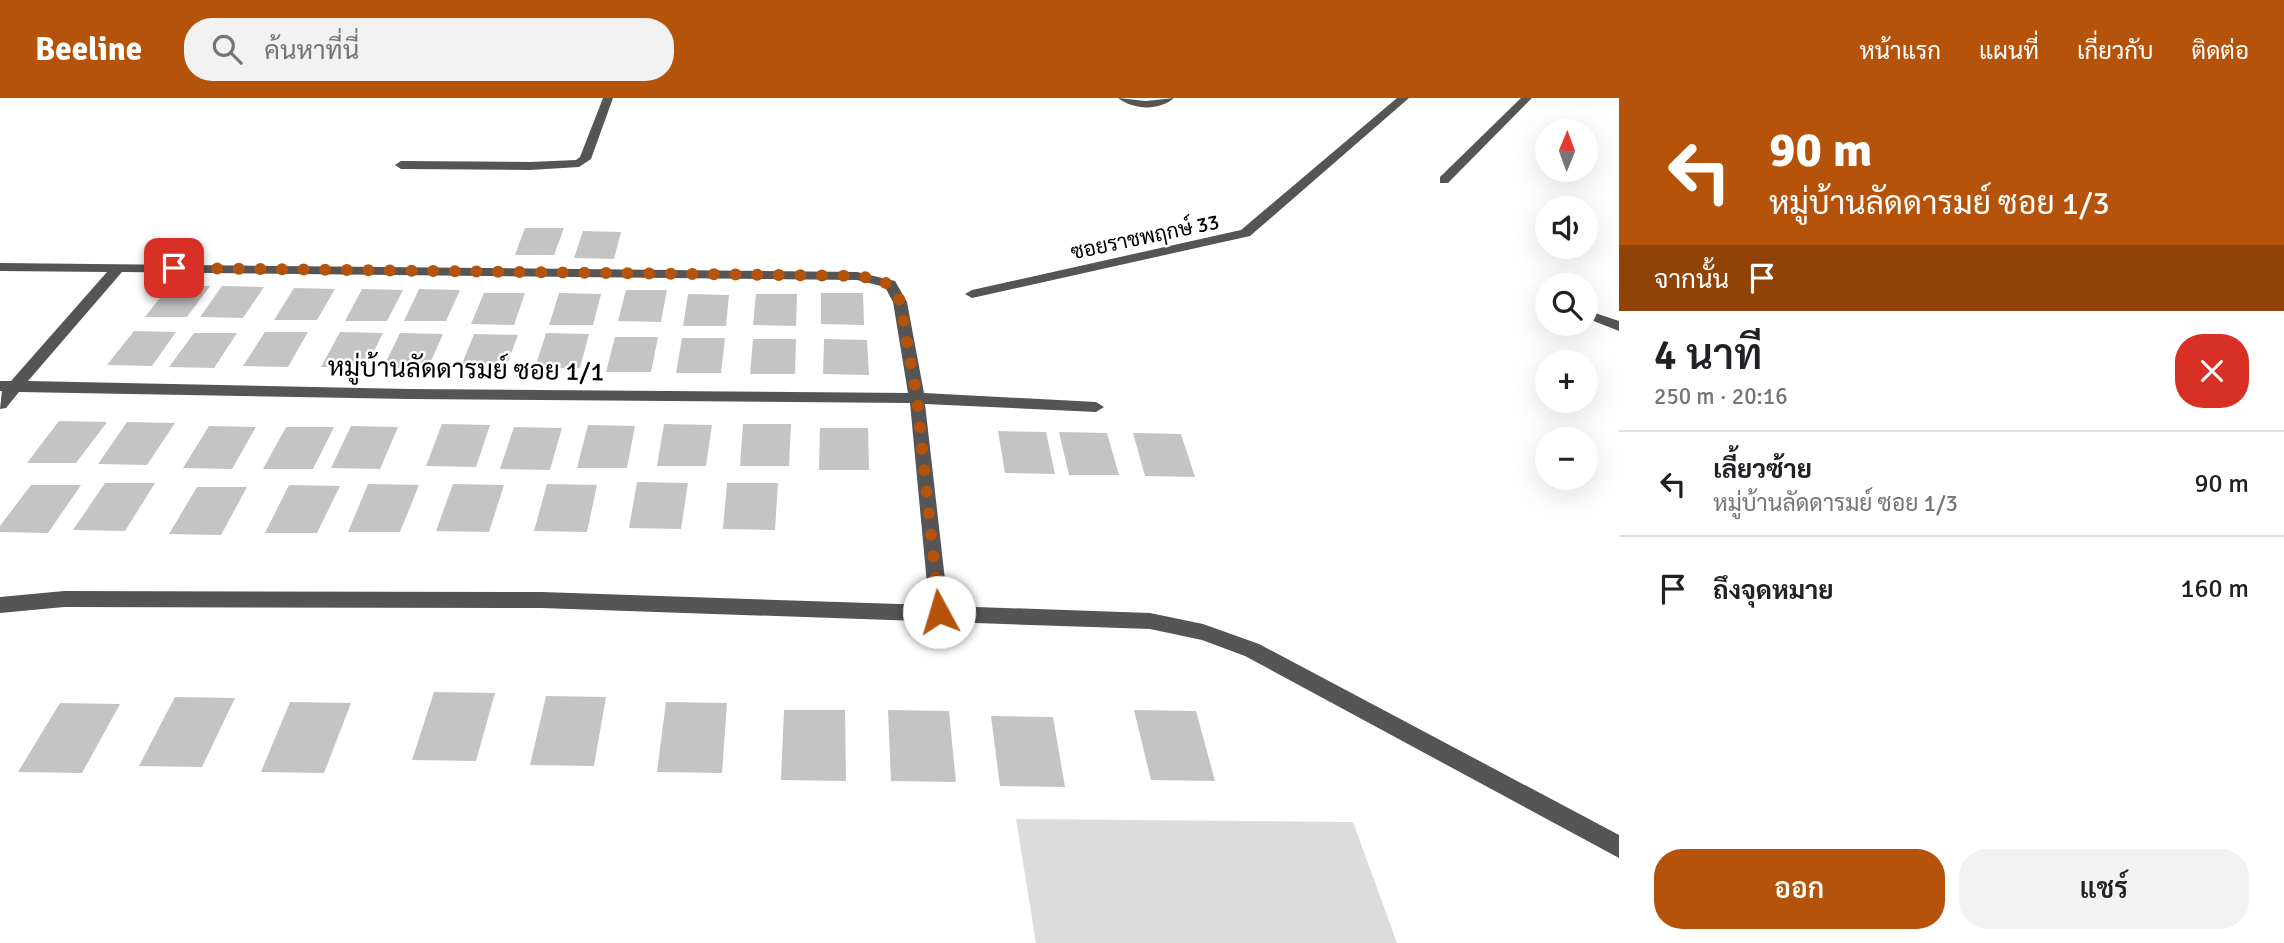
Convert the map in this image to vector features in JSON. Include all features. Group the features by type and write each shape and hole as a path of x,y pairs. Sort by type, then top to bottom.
{"street":[{"path":"401,165 530,166 579,163 585,159 608,98"},
{"path":"1123,98 1147,105 1161,103 1169,98"},
{"name":"ซอยราชพฤกษ์ 33","path":"972,294 1245,233 1404,98"},
{"path":"1444,180 1527,98"},
{"path":"0,267 857,276 879,279 897,291 917,398 939,612"},
{"path":"0,404 8,386 120,267"},
{"path":"1598,318 1619,326"},
{"name":"หมู่บ้านลัดดารมย์ ซอย 1/1","path":"8,386 409,394 917,398 1096,407"},
{"path":"0,605 78,599 527,600 1150,621 1203,632 1252,650 1619,847"}],"shaded area":[{"path":"1016,819 1353,822 1397,943 1036,943"}],"building":[{"path":"525,228 564,228 554,255 515,255"},
{"path":"583,231 621,232 614,259 574,258"},
{"path":"169,286 210,286 187,317 145,317"},
{"path":"222,286 264,287 243,318 200,317"},
{"path":"294,288 335,289 317,320 274,320"},
{"path":"362,289 403,290 387,321 345,321"},
{"path":"419,289 460,290 446,321 404,321"},
{"path":"626,290 667,290 661,322 618,321"},
{"path":"484,293 525,293 514,325 471,324"},
{"path":"559,293 601,294 593,325 549,325"},
{"path":"821,293 863,293 864,325 821,324"},
{"path":"688,294 729,295 726,326 683,326"},
{"path":"756,294 797,294 796,326 753,325"},
{"path":"134,331 176,332 152,366 107,365"},
{"path":"265,332 308,332 288,367 243,366"},
{"path":"340,332 383,333 366,367 321,367"},
{"path":"194,333 237,333 214,368 169,367"},
{"path":"400,333 443,334 428,368 383,368"},
{"path":"546,333 589,334 580,368 535,368"},
{"path":"474,334 518,335 505,369 460,369"},
{"path":"615,337 658,337 651,372 606,372"},
{"path":"682,338 725,338 721,373 676,373"},
{"path":"753,339 796,339 795,374 750,374"},
{"path":"824,339 867,340 869,375 823,374"},
{"path":"59,421 107,422 76,463 27,463"},
{"path":"127,422 175,423 147,465 98,464"},
{"path":"442,424 490,425 476,467 426,466"},
{"path":"664,424 712,425 706,466 657,466"},
{"path":"743,424 791,424 789,466 740,466"},
{"path":"588,425 635,426 627,468 577,468"},
{"path":"209,426 256,427 232,469 183,468"},
{"path":"351,426 398,427 380,469 331,468"},
{"path":"286,427 334,427 313,469 263,469"},
{"path":"514,427 562,428 550,470 500,469"},
{"path":"820,428 868,428 869,470 819,470"},
{"path":"998,431 1046,432 1055,474 1005,473"},
{"path":"1059,432 1107,433 1119,475 1069,475"},
{"path":"1133,433 1181,434 1195,477 1145,476"},
{"path":"637,482 688,483 681,529 629,528"},
{"path":"105,483 155,483 125,531 73,530"},
{"path":"727,483 778,483 775,530 723,529"},
{"path":"368,484 419,485 400,532 348,532"},
{"path":"453,484 504,485 489,532 436,531"},
{"path":"547,484 597,485 587,532 534,531"},
{"path":"31,485 81,485 48,533 0,532 0,526"},
{"path":"289,485 340,486 317,533 265,533"},
{"path":"197,487 247,487 221,535 169,534"},
{"path":"434,692 495,693 476,761 412,760"},
{"path":"546,696 606,697 594,766 530,765"},
{"path":"175,697 235,698 202,767 139,766"},
{"path":"290,702 351,703 324,773 261,772"},
{"path":"666,702 727,703 722,773 657,772"},
{"path":"60,703 120,704 82,773 18,772"},
{"path":"784,710 845,710 846,781 781,780"},
{"path":"888,710 949,711 956,782 891,781"},
{"path":"1134,710 1196,711 1215,781 1151,780"},
{"path":"991,716 1053,717 1065,787 1000,786"}],"route":[{"path":"174,268 857,276 879,279 897,291 900,302 917,398 939,612"}]}
